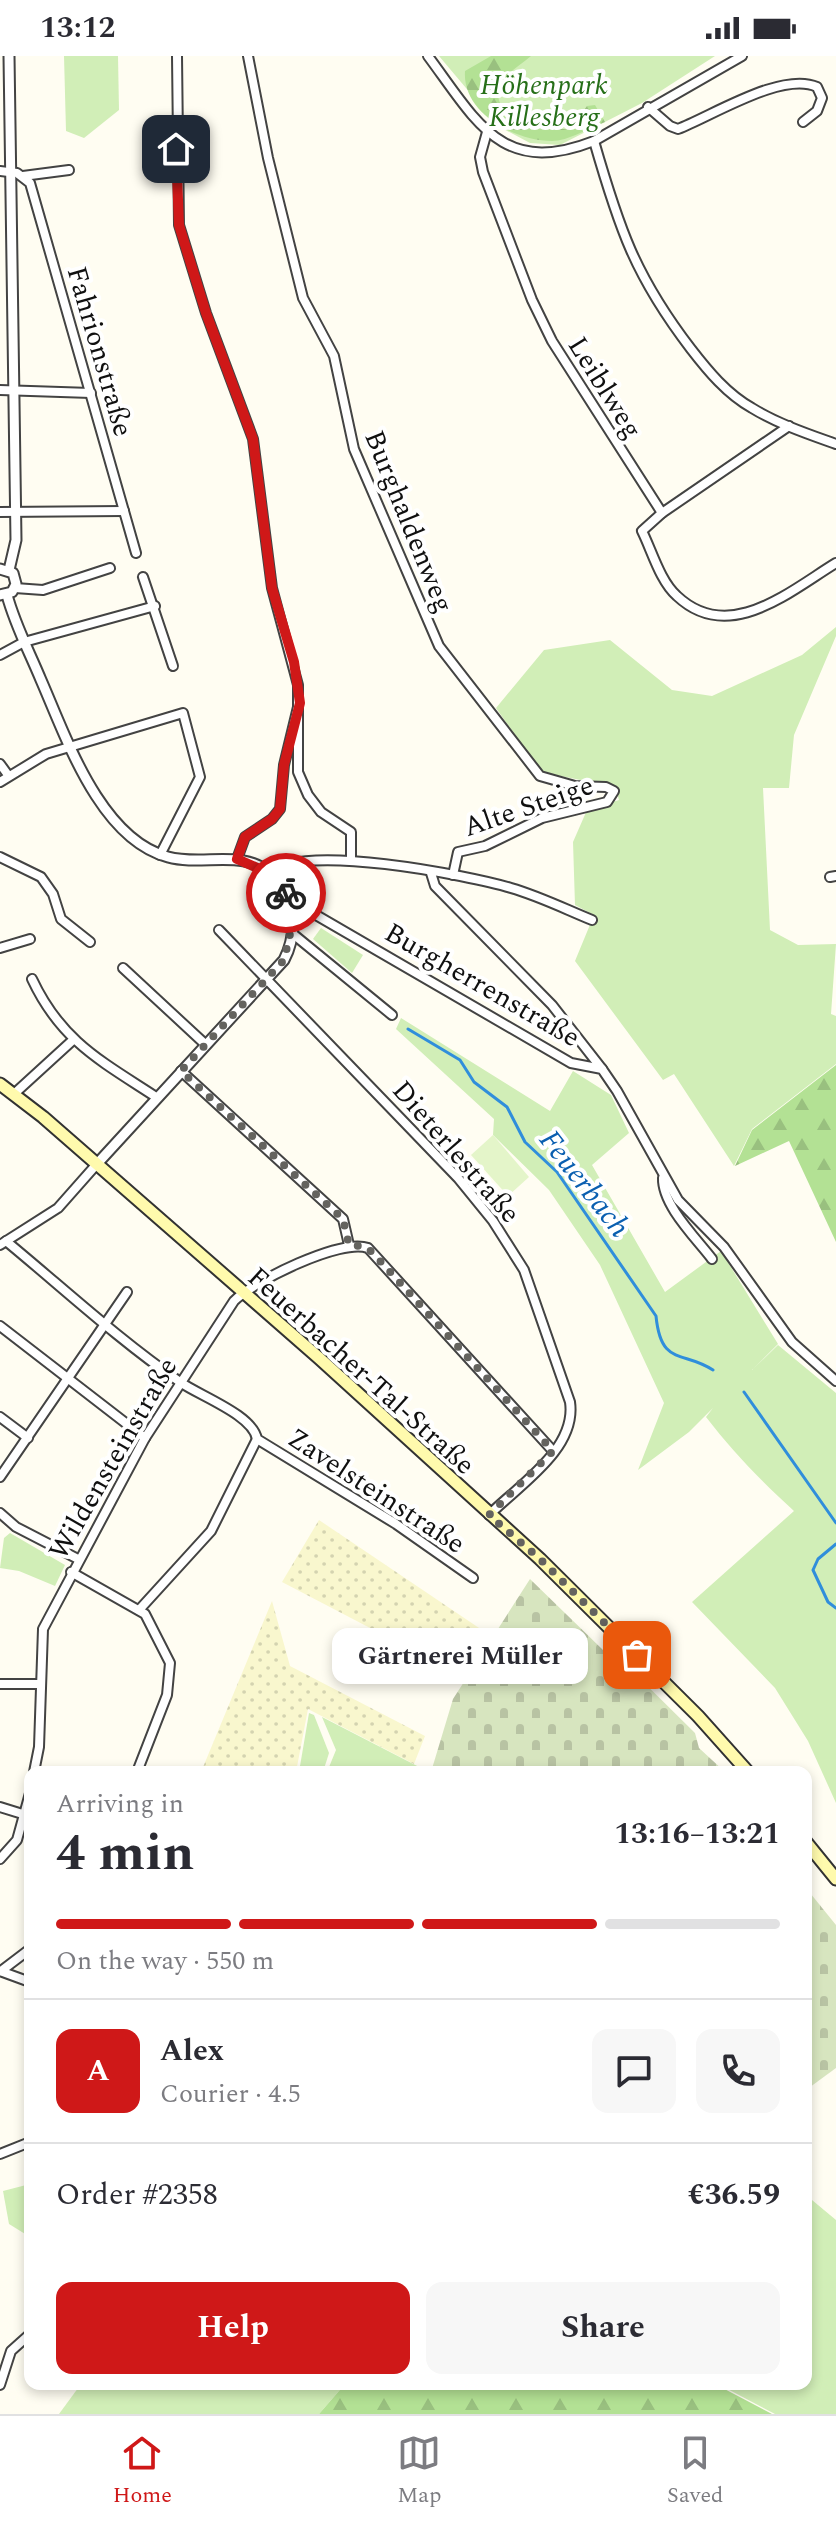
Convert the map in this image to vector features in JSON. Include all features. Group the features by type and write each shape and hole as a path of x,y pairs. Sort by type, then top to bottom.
{"main road":[{"name":"Feuerbacher-Tal-Straße","path":"0,1084 15,1093 241,1294 319,1358 540,1559 742,1766"},
{"path":"812,1849 836,1879"}],"street":[{"path":"7,593 16,580 5,570 15,555 9,56"},
{"path":"177,56 179,225 206,313 253,439 272,588 294,662 300,703 297,762 301,782 321,812 351,832 351,859"},
{"name":"Burghaldenweg","path":"248,56 268,158 303,298 334,356 354,449 430,629 462,679 504,727 535,772 561,783 599,788"},
{"path":"428,56 487,132 504,143 539,155 573,149 594,141 648,107 742,56"},
{"path":"648,107 678,129 779,86 803,83 817,87 822,98 817,111 803,122"},
{"name":"Leiblweg","path":"487,132 480,157 483,172 532,300 569,372 662,513"},
{"path":"594,141 622,238 657,305 712,376 750,407 836,444"},
{"path":"0,171 12,171 23,176 69,170"},
{"name":"Fahrionstraße","path":"23,176 30,183 136,553"},
{"path":"0,390 91,393"},
{"path":"789,426 662,513 642,531 676,595 705,611 727,617 750,613 773,604 836,563"},
{"path":"0,512 124,511"},
{"path":"7,593 43,590 110,568"},
{"path":"143,577 173,666"},
{"path":"3,1243 58,1208 284,960 293,934 292,912 284,890 271,874 237,859 186,861 160,855 134,839 115,820 69,747 24,642 7,593"},
{"path":"0,655 24,642 155,606"},
{"path":"237,859 245,837 272,819 280,809 284,765 300,703"},
{"path":"0,782 32,760 183,713 200,777 160,855"},
{"path":"0,764 8,775"},
{"name":"Alte Steige","path":"453,875 458,852 485,846 542,818 612,799 614,791 611,788 599,788"},
{"path":"0,857 41,877 53,894 61,919 90,942"},
{"path":"271,874 277,866 291,861 351,859 512,888 592,920"},
{"path":"431,873 435,886 552,1005 602,1069"},
{"name":"Burgherrenstraße","path":"292,912 316,915 571,1063 602,1069 678,1200 724,1247 792,1342 836,1381"},
{"name":"Dieterlestraße","path":"219,930 458,1178 512,1248 533,1295 570,1402 571,1423 553,1451 489,1515"},
{"path":"293,934 392,1015"},
{"path":"0,948 30,939"},
{"path":"123,968 205,1044"},
{"path":"32,979 50,1014 73,1040 156,1097"},
{"path":"15,1093 73,1040"},
{"path":"181,1071 343,1219 349,1245 363,1246 372,1252 553,1451"},
{"path":"663,1178 663,1190 712,1259"},
{"name":"Zavelsteinstraße","path":"3,1243 180,1382 244,1420 254,1429 257,1439 396,1524 473,1578"},
{"name":"Wildensteinstraße","path":"35,1766 39,1747 43,1629 145,1438 241,1294 275,1275 349,1245"},
{"path":"0,1477 104,1321 127,1292"},
{"path":"0,1326 145,1438"},
{"path":"0,1417 28,1438"},
{"name":"Zavelsteinstraße","path":"139,1610 211,1531 257,1439"},
{"path":"1,1517 78,1559"},
{"path":"71,1572 139,1610 150,1620 170,1663 172,1675 139,1766"},
{"path":"0,1684 39,1684"},
{"path":"0,1807 24,1814"},
{"path":"0,1859 17,1840 24,1824"},
{"path":"0,1971 24,1953"},
{"path":"0,1971 24,1980"},
{"path":"0,2154 24,2144"},
{"path":"0,2385 11,2351 24,2339"}],"shaded area":[{"path":"319,1520 488,1634 462,1676 282,1582"},
{"path":"272,1601 290,1666 425,1736 414,1764 308,1709 297,1766 203,1766"}],"green space":[{"path":"64,56 118,56 119,110 84,138 66,131"},
{"name":"Höhenpark Killesberg","path":"439,56 715,56 642,103 560,145 530,143 498,126"},
{"path":"491,56 531,56 507,76 499,90 499,101 516,117 570,130 587,106 595,105 605,122 572,137 552,141 507,130 481,112 466,86 465,71"},
{"path":"836,627 836,636 794,735 789,788 763,788 770,930 798,945 836,944 831,1014 836,1016 836,1064 752,1129 734,1166 674,1074 663,1080 575,961 594,915 575,905 573,842 587,810 619,800 615,787 541,772 496,708 544,650 610,640 672,690 712,696 802,655"},
{"path":"321,928 363,955 352,973 313,939"},
{"path":"401,1018 550,1111 573,1071 611,1095 629,1133 592,1165 665,1292 721,1251 778,1344 752,1370 778,1345 836,1393 836,1803 808,1741 775,1688 692,1602 794,1511 748,1466 706,1417 713,1408 689,1432 638,1470 664,1403 600,1265 549,1190 493,1135 494,1119 396,1029"},
{"path":"836,1065 836,1242 789,1141 735,1166 752,1130"},
{"path":"493,1135 529,1177 508,1196 471,1155"},
{"path":"10,1533 65,1565 55,1586 19,1571 0,1568 4,1538"},
{"path":"530,1579 603,1650 611,1650 695,1733 699,1748 718,1766 433,1766 453,1699"},
{"path":"309,1713 314,1715 329,1753 325,1766 300,1766"},
{"path":"322,1717 417,1766 329,1766 336,1750"},
{"path":"812,1895 836,1925 836,2068 812,2086"},
{"path":"24,2186 24,2233 9,2224 3,2191"},
{"path":"812,2200 836,2220 836,2414 775,2414 729,2390 812,2390"},
{"path":"77,2390 340,2390 319,2414 59,2414"},
{"path":"340,2390 726,2390 772,2414 319,2414"}],"waterway":[{"name":"Feuerbach","path":"408,1029 460,1060 474,1082 507,1107 525,1142 557,1172 656,1316 659,1332 668,1350 713,1370"},
{"name":"Feuerbach","path":"744,1392 836,1523"},
{"name":"Feuerbach","path":"836,1544 818,1559 813,1570 828,1602 836,1608"}],"way so far":[{"path":"286,893 291,906 293,934 284,960 181,1071 343,1219 349,1245 363,1246 372,1252 553,1451 489,1515 540,1559 637,1655"}],"place":[{"name":"Gärtnerei Müller","path":"637,1655"}],"route":[{"path":"176,149 179,225 206,313 253,439 272,588 294,662 300,703 284,765 284,794 280,809 272,819 245,837 237,859 271,874 286,893"}]}
